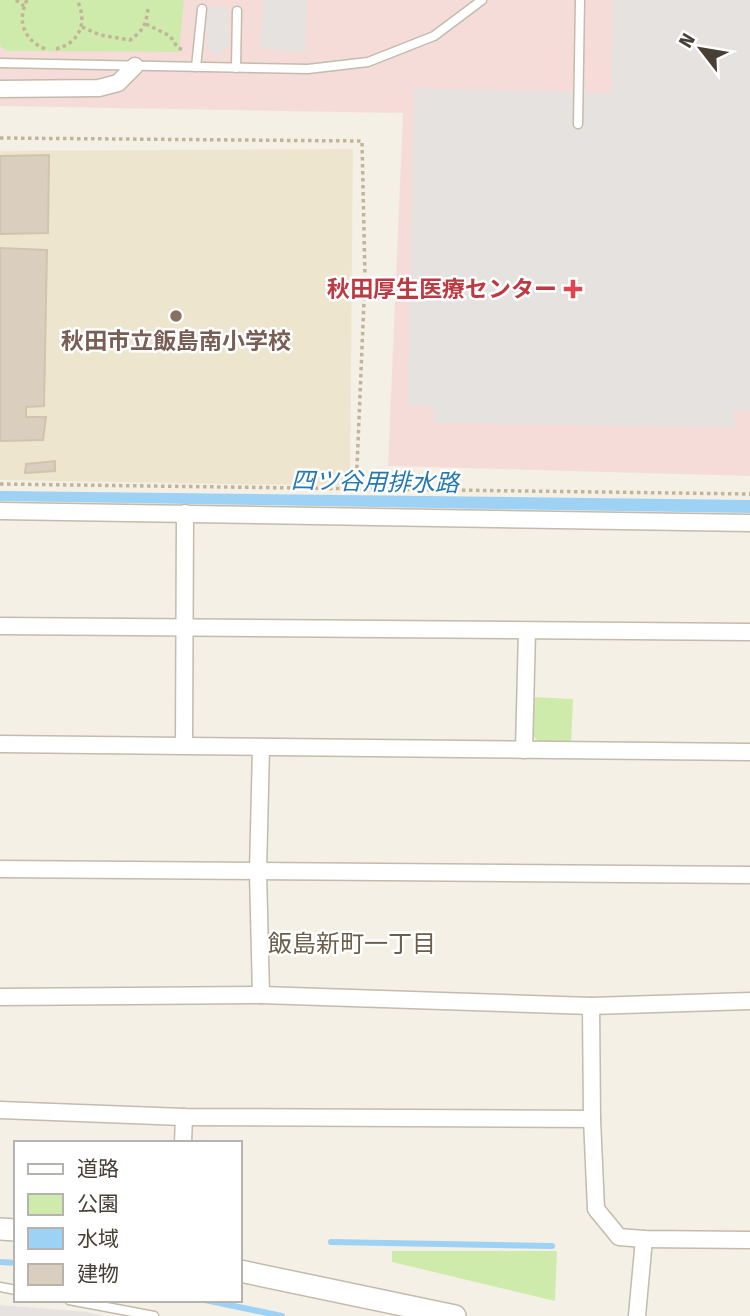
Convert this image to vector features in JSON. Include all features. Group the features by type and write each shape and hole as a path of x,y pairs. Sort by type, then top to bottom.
{"street":[{"path":"0,89 99,88 118,83 135,66"},
{"path":"0,511 750,523"},
{"path":"184,745 185,513"},
{"path":"0,626 750,632"},
{"path":"524,750 527,631"},
{"path":"0,744 750,752"},
{"path":"261,747 258,872 261,995"},
{"path":"0,869 750,875"},
{"path":"0,997 261,995 591,1006 750,1001"},
{"path":"591,1006 596,1209 620,1237 750,1240"},
{"path":"0,1110 184,1117 592,1119"},
{"path":"183,1141 184,1117"},
{"path":"636,1316 643,1239"},
{"path":"242,1271 455,1316"}],"lane":[{"path":"0,63 308,69 368,62 434,36 482,0"},
{"path":"578,124 580,0"},
{"path":"196,67 202,9"},
{"path":"236,68 237,11"},
{"path":"80,1302 154,1316"}],"path":[{"path":"16,0 24,6"},
{"path":"27,0 21,20 23,29 28,38 46,49 66,46 75,40 82,26 82,10 77,0"},
{"path":"82,26 100,35 130,40 141,33 146,24 148,8"},
{"path":"146,24 170,36 178,48 187,51"},
{"path":"0,138 362,141 365,277 356,490"},
{"path":"0,484 750,494"}],"shaded area":[{"name":"秋田厚生医療センター","path":"0,0 750,0 750,476 388,466 403,113 0,106"},
{"path":"263,0 307,0 305,53 260,48"},
{"path":"613,0 750,0 750,411 735,410 735,427 433,423 433,407 408,404 414,88 611,93"},
{"path":"208,7 228,7 228,46 218,56 207,49"},
{"name":"秋田市立飯島南小学校","path":"353,149 350,486 0,480 0,151"},
{"path":"0,1305 87,1312 105,1316 0,1316"}],"green space":[{"path":"0,0 184,0 179,52 7,51 0,44"},
{"path":"532,697 573,699 571,744 539,742 531,734"},
{"path":"392,1251 557,1251 555,1301 392,1262"}],"water":[{"name":"四ツ谷用排水路","path":"0,491 750,500 750,513 0,501"}],"building":[{"path":"49,155 48,233 0,234 0,156"},
{"path":"0,248 47,250 44,406 26,407 26,417 46,417 43,440 0,441"},
{"path":"55,461 55,471 25,473 26,464"}],"waterway":[{"path":"331,1242 552,1246"},
{"path":"0,1262 14,1263"},
{"path":"215,1302 282,1316"}],"place":[{"name":"秋田厚生医療センター","path":"573,289"},
{"name":"秋田市立飯島南小学校","path":"176,316"}],"district":[{"name":"飯島新町一丁目","path":"352,944"}]}
